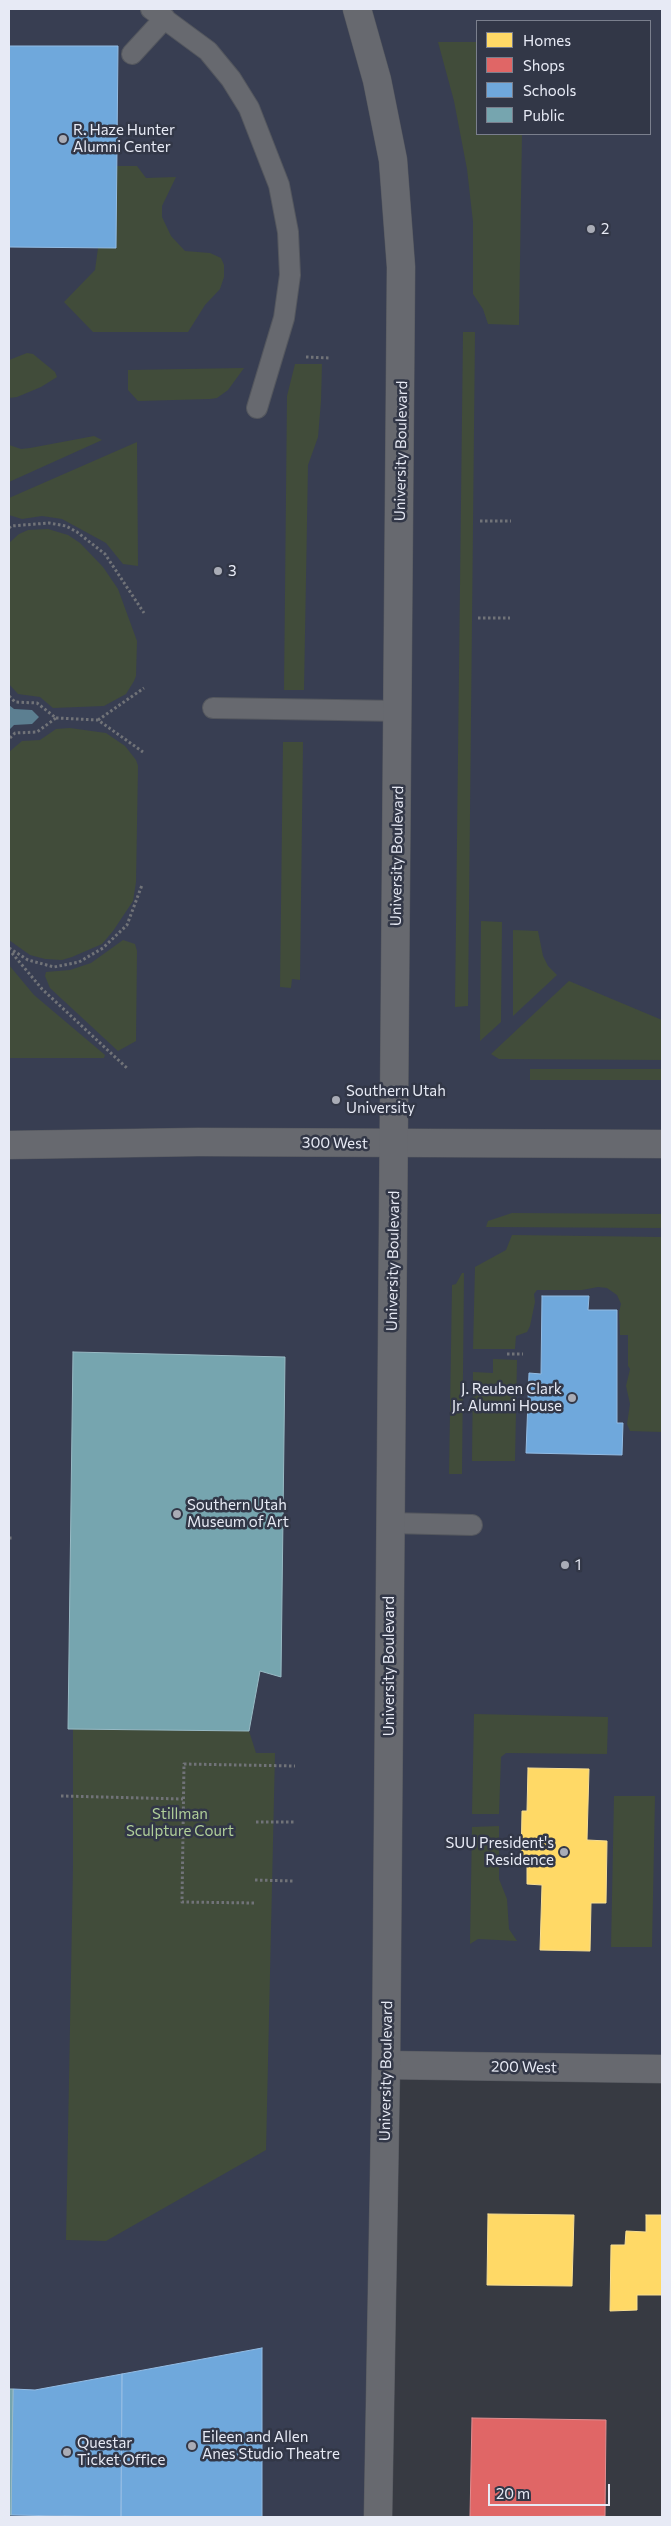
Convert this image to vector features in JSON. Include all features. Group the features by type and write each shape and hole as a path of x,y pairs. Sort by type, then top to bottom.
{"main road":[{"name":"University Boulevard","path":"357,9 377,80 393,160 401,267 399,711 386,2065 378,2517"},
{"name":"300 West","path":"9,1145 198,1142 662,1144"},
{"name":"200 West","path":"386,2065 662,2069"}],"lane":[{"path":"132,54 158,14 208,51 231,79 249,108 279,186 288,232 290,275 282,327 257,408"},
{"path":"213,708 399,711"},
{"path":"390,1523 472,1525"}],"path":[{"path":"304,357 330,358"},
{"path":"480,521 512,521"},
{"path":"9,526 49,523 66,526 77,532 105,554 144,614"},
{"path":"478,618 510,618"},
{"path":"98,720 144,688"},
{"path":"9,696 15,702 37,703 56,718 98,720 143,752"},
{"path":"9,739 15,733 37,732 56,718"},
{"path":"9,949 28,960 54,967 79,962 102,948 127,925 142,885"},
{"path":"9,949 42,988 128,1069"},
{"path":"507,1354 523,1354"},
{"path":"254,1903 182,1902 184,1764 295,1766"},
{"path":"60,1796 183,1799"},
{"path":"256,1822 294,1822"},
{"path":"255,1880 293,1881"}],"shaded area":[{"name":"Southern Utah University","path":"9,9 662,9 662,2069 386,2065 378,2517 9,2517"},
{"path":"9,705 14,709 32,710 39,717 32,724 14,725 9,730"}],"green space":[{"path":"438,42 476,42 476,135 522,135 519,325 488,324 483,309 473,294 473,222 467,169 454,101"},
{"path":"116,166 137,166 146,178 176,177 162,206 162,217 171,236 185,251 210,253 221,258 224,265 224,277 220,289 205,305 188,332 93,332 64,302 95,270 98,248 116,248"},
{"path":"463,332 475,332 468,1006 455,1007"},
{"path":"27,353 33,354 55,372 57,377 41,387 17,397 9,398 9,360"},
{"path":"295,364 322,364 321,401 318,437 308,465 304,690 284,690 287,396"},
{"path":"244,368 228,390 217,398 138,401 128,390 128,370"},
{"path":"94,436 102,440 9,482 9,445 21,449"},
{"path":"137,442 138,566 123,564 106,543 62,519 42,516 22,519 9,515 9,498"},
{"path":"48,529 68,535 80,543 103,567 118,589 137,641 136,676 134,681 126,694 104,706 53,708 40,697 18,694 9,684 9,543 19,534 28,530"},
{"path":"70,728 106,733 125,746 136,760 138,766 136,882 133,901 102,944 62,960 45,959 30,955 9,940 9,752 22,741 40,740 56,729"},
{"path":"283,742 303,742 300,980 292,979 291,988 280,987"},
{"path":"481,921 502,922 501,1022 480,1041"},
{"path":"513,930 538,931 543,956 548,966 557,975 513,1016"},
{"path":"123,940 135,944 137,951 136,1041 118,1051 50,988 45,976 46,972 70,970 91,963"},
{"path":"9,965 34,995 105,1055 104,1058 9,1058"},
{"path":"569,981 662,1020 662,1060 499,1059 491,1054"},
{"path":"530,1069 662,1069 662,1080 530,1080"},
{"path":"512,1213 662,1214 662,1228 486,1227 488,1221"},
{"path":"512,1235 662,1237 662,1432 630,1431 627,1424 630,1404 626,1386 630,1369 628,1366 628,1335 620,1335 619,1312 621,1304 617,1295 607,1288 537,1290 534,1294 535,1302 530,1326 527,1332 516,1336 515,1349 473,1349 475,1267 506,1250"},
{"path":"462,1273 464,1273 462,1474 449,1474 452,1285 456,1284"},
{"path":"493,1359 517,1360 515,1461 472,1461 473,1372 493,1373"},
{"path":"474,1714 608,1717 607,1754 506,1753 501,1757 499,1814 472,1814"},
{"name":"Stillman Sculpture Court","path":"73,1729 249,1731 256,1753 275,1753 266,2150 106,2241 66,2240 73,1866"},
{"path":"614,1796 655,1796 652,1947 611,1947"},
{"path":"499,1826 499,1879 507,1899 509,1929 517,1941 478,1939 470,1944 472,1827"}],"building: Homes":[{"name":"SUU President's Residence","path":"528,1768 589,1769 587,1840 607,1841 606,1903 591,1903 590,1951 540,1950 542,1885 527,1884 527,1863 521,1862 522,1811 527,1811"},
{"path":"488,2214 574,2215 572,2286 487,2285"},
{"path":"646,2215 662,2215 662,2295 637,2295 637,2310 610,2311 611,2245 625,2245 626,2231 646,2232"}],"building: Shops":[{"path":"472,2418 606,2420 605,2516 470,2517"}],"building: Schools":[{"name":"R. Haze Hunter Alumni Center","path":"9,46 118,46 116,248 9,247"},
{"name":"J. Reuben Clark Jr. Alumni House","path":"542,1296 589,1296 588,1310 617,1310 617,1423 623,1423 622,1455 526,1453 529,1373 541,1374"},
{"name":"Eileen and Allen Anes Studio Theatre","path":"262,2348 262,2517 121,2517 122,2374"},
{"name":"Questar Ticket Office","path":"122,2374 121,2517 11,2515 13,2389 35,2390"}],"building: Public":[{"name":"Southern Utah Museum of Art","path":"73,1352 285,1357 281,1677 260,1671 249,1731 68,1729"},
{"path":"9,2389 13,2389 11,2515 9,2515"}],"place":[{"name":"R. Haze Hunter Alumni Center","path":"63,139"},
{"name":"2","path":"591,229"},
{"name":"3","path":"218,571"},
{"name":"Southern Utah University","path":"336,1100"},
{"name":"J. Reuben Clark Jr. Alumni House","path":"572,1398"},
{"name":"Southern Utah Museum of Art","path":"177,1514"},
{"name":"1","path":"565,1565"},
{"name":"SUU President's Residence","path":"564,1852"},
{"name":"Eileen and Allen Anes Studio Theatre","path":"192,2446"},
{"name":"Questar Ticket Office","path":"67,2452"}]}
